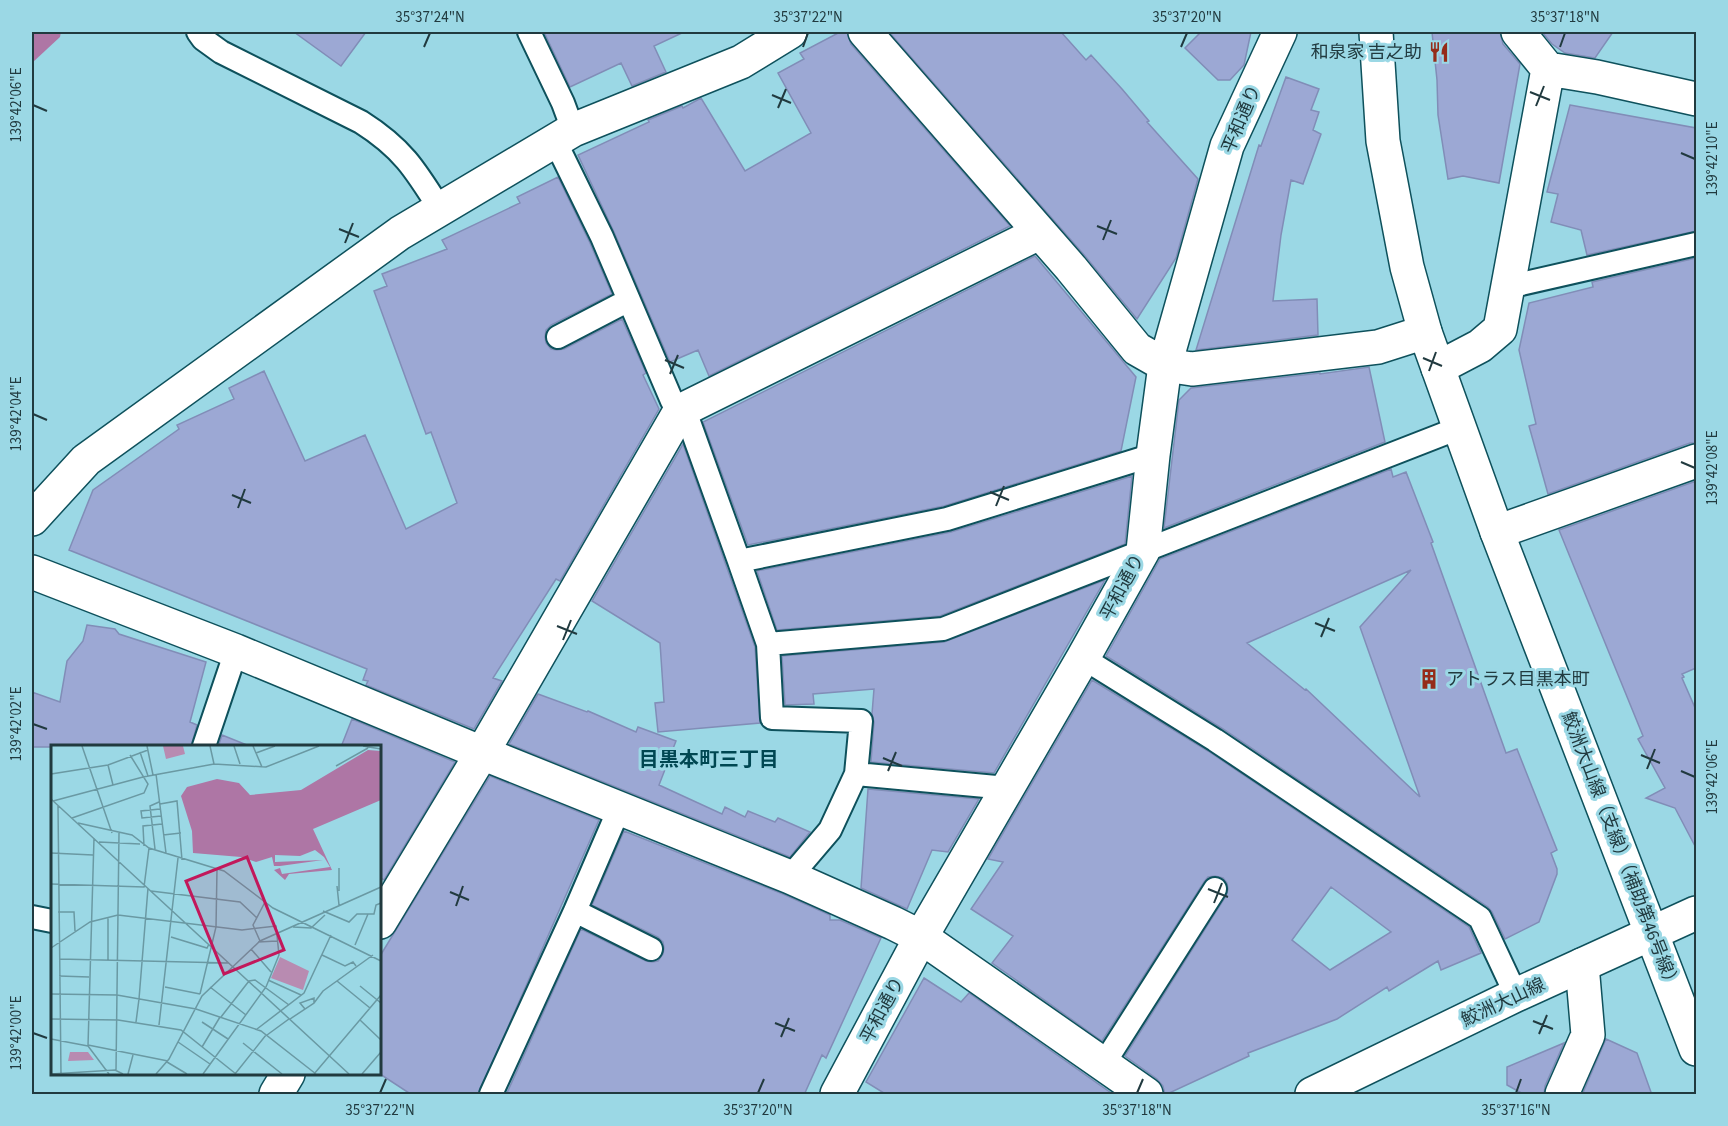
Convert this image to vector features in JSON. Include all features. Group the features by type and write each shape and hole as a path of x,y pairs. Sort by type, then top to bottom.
{"street":[{"path":"32,519 86,460 400,233 564,136 741,62 790,32"},
{"path":"865,32 1071,268 1137,349 1165,365 1192,369 1378,347 1425,332"},
{"name":"平和通り","path":"837,1095 921,937 1143,551 1165,365 1227,146 1280,32"},
{"name":"鮫洲大山線（支線）（補助第46号線）","path":"1376,32 1383,141 1407,267 1425,332 1497,532 1653,932 1696,1049"},
{"path":"1518,32 1548,69 1597,77 1696,99"},
{"path":"1438,368 1480,346 1500,328 1548,69"},
{"path":"381,920 482,753 680,411 1040,232"},
{"path":"1497,532 1696,461"},
{"path":"32,572 236,651 790,877 893,923 921,937 1146,1095"},
{"name":"鮫洲大山線","path":"1312,1095 1516,995 1696,913"},
{"path":"1562,1095 1588,1035 1582,965"},
{"path":"276,1095 287,1075"}],"lane":[{"path":"198,32 203,39 220,52 383,135 402,153 440,209"},
{"path":"529,32 562,103 564,136 602,237 672,400 689,422 739,561 768,644 772,718 861,721 856,774 830,830 790,877"},
{"path":"1508,287 1696,244"},
{"path":"558,337 629,300"},
{"path":"768,644 943,629 1459,428"},
{"path":"739,561 947,519 1153,455"},
{"path":"205,745 236,651"},
{"path":"1083,658 1215,740 1480,918 1516,995"},
{"path":"856,774 1007,788"},
{"path":"491,1095 619,808"},
{"path":"1103,1065 1215,889"},
{"path":"575,911 651,949"},
{"path":"32,917 51,921"}],"shaded area":[{"path":"32,32 61,32 60,37 32,63"}],"building":[{"path":"294,32 366,32 341,66"},
{"path":"544,32 684,32 654,46 666,72 632,86 621,63 570,87"},
{"path":"840,32 847,32 851,44 1010,226 709,376 698,350 670,362 578,155 649,122 648,120 682,106 683,108 701,98 745,171 811,133 778,73 804,59 800,53"},
{"path":"889,32 1061,32 1086,60 1091,55 1122,89 1149,121 1147,122 1198,179 1176,258 1137,319 1085,256"},
{"path":"1201,32 1251,32 1244,65 1230,80 1218,80 1185,48"},
{"path":"1432,32 1500,32 1503,44 1520,64 1499,183 1463,176 1448,179 1438,115"},
{"path":"1542,32 1613,32 1595,58 1565,53 1552,44"},
{"path":"1286,77 1319,89 1311,110 1319,112 1313,130 1321,134 1303,184 1291,180 1273,301 1317,299 1318,335 1196,350 1259,145 1261,146"},
{"path":"1570,105 1696,128 1696,231 1587,255 1581,230 1551,222 1558,194 1547,192"},
{"path":"558,177 612,294 551,325 546,330 546,343 551,349 564,349 622,319 646,373 643,375 659,409 560,581 556,579 493,678 502,681 474,729 366,685 368,681 363,680 367,669 69,550 93,490 179,429 177,425 234,399 229,388 264,371 305,461 365,435 406,529 457,503 431,432 426,434 374,291 387,286 382,274 447,249 442,240 520,203 517,197"},
{"path":"1035,256 1136,377 1121,451 944,506 748,545 703,422"},
{"path":"1696,258 1696,443 1690,443 1548,494 1529,426 1536,424 1519,350 1529,303 1593,287 1592,282"},
{"path":"1369,367 1385,442 1164,528 1179,400 1191,388"},
{"path":"683,444 755,647 760,723 658,732 655,703 664,702 660,643 592,601"},
{"path":"1391,469 1393,477 1406,472 1433,542 1431,543 1506,753 1517,749 1557,850 1551,853 1557,874 1539,922 1505,939 1488,907 1223,729 1106,656 1160,559","holes":["1411,570 1360,627 1420,797 1306,689 1247,643"]},
{"path":"1132,476 1125,544 940,616 777,630 757,571 951,532"},
{"path":"1696,481 1696,668 1682,674 1684,677 1682,678 1696,710 1696,848 1675,808 1646,798 1665,788 1638,739 1643,736 1559,530"},
{"path":"1105,580 994,773 871,762 874,689 813,694 814,704 785,705 782,656 944,642"},
{"path":"87,625 115,629 119,634 206,662 190,722 197,725 192,745 32,747 32,692 60,702 67,661 83,641"},
{"path":"1092,680 1208,751 1469,927 1481,953 1441,970 1438,961 1389,991 1387,987 1337,1019 1248,1053 1249,1056 1165,1095 1163,1086 1157,1079 1125,1056 1226,896 1227,883 1223,878 1215,876 1208,877 1204,882 1102,1041 992,963 1013,936 971,909 1003,862 988,859","holes":["1331,887 1391,932 1330,970 1292,940"]},
{"path":"538,694 588,711 636,732 638,727 676,741 659,785 722,814 725,807 745,817 748,811 775,822 778,818 810,832 790,857 509,744"},
{"path":"352,719 455,762 384,880 381,878 381,745 342,745"},
{"path":"222,735 247,745 219,745"},
{"path":"490,776 599,820 478,1095 412,1095 381,1075 381,954"},
{"path":"868,789 979,799 948,852 932,850 907,909 861,888"},
{"path":"624,831 783,894 830,915 830,920 840,920 881,938 826,1058 822,1055 804,1095 506,1095 581,929 646,961 658,961 663,954 663,942 658,937 592,905"},
{"path":"924,978 961,1002 969,993 1114,1095 887,1095 866,1082"},
{"path":"1606,1039 1637,1053 1652,1095 1582,1095"},
{"path":"1564,1043 1545,1086 1544,1095 1525,1095 1507,1085 1507,1067"}],"place":[{"name":"和泉家 吉之助","path":"1439,52"},
{"name":"アトラス目黒本町","path":"1429,679"}],"district":[{"name":"目黒本町三丁目","path":"709,759"}]}
